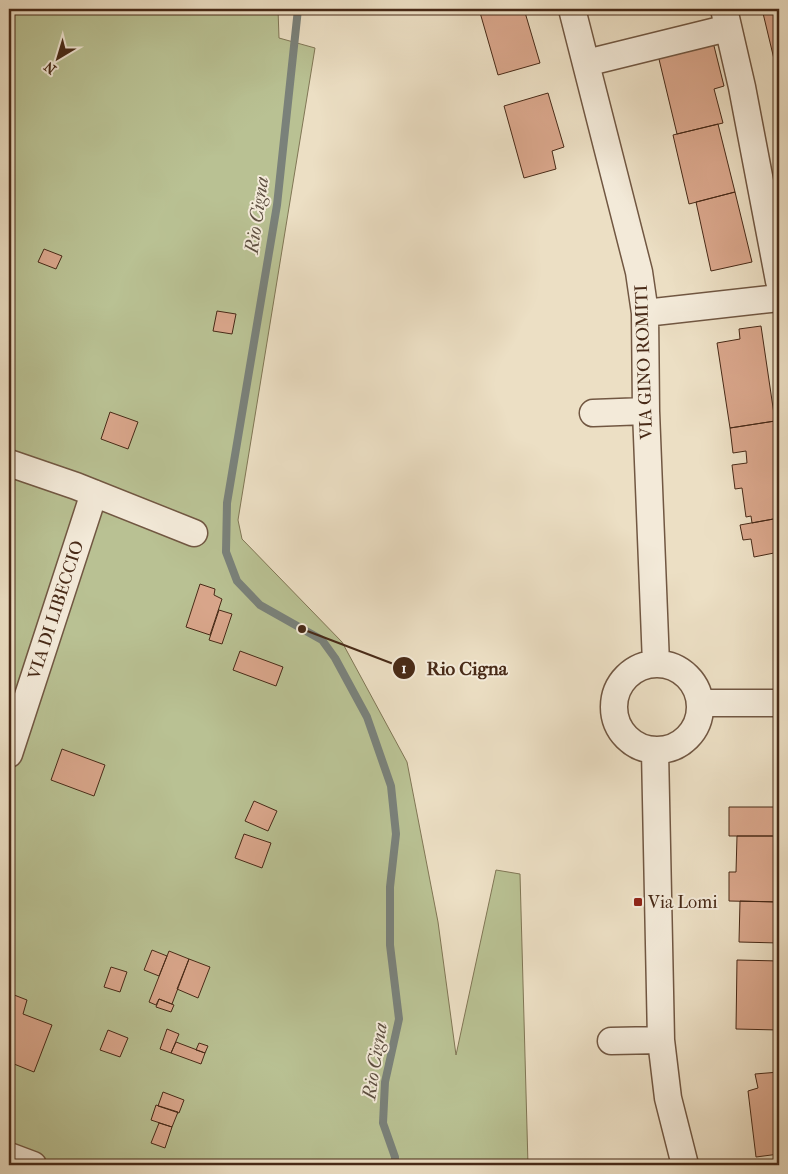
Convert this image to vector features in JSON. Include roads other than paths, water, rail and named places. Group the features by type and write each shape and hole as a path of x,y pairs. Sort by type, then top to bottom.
{"street":[{"name":"VIA GINO ROMITI","path":"572,9 640,272 645,313 646,412 656,664"},
{"path":"586,63 726,19 779,281"},
{"path":"645,313 779,298"},
{"path":"593,413 646,412"},
{"path":"9,462 94,493 194,533"},
{"name":"VIA DI LIBECCIO","path":"9,754 94,493"},
{"path":"656,664 672,666 686,675 696,688 700,703 699,717 694,730 685,740 674,747 655,751 645,749 631,742 620,731 614,717 614,701 619,686 628,674 641,667 656,664"},
{"path":"700,703 779,702"},
{"path":"655,751 662,1040 668,1098 685,1165"},
{"path":"611,1041 662,1040"},
{"path":"9,1156 33,1165"}],"waterway":[{"name":"Rio Cigna","path":"298,9 277,205 227,503 226,552 237,581 260,605 322,640 335,658 367,717 391,786 396,834 390,887 390,945 399,1019 385,1082 383,1123 395,1157 395,1165"}],"place":[{"name":"Rio Cigna","path":"302,629"},
{"name":"Via Lomi","path":"638,902"}]}
